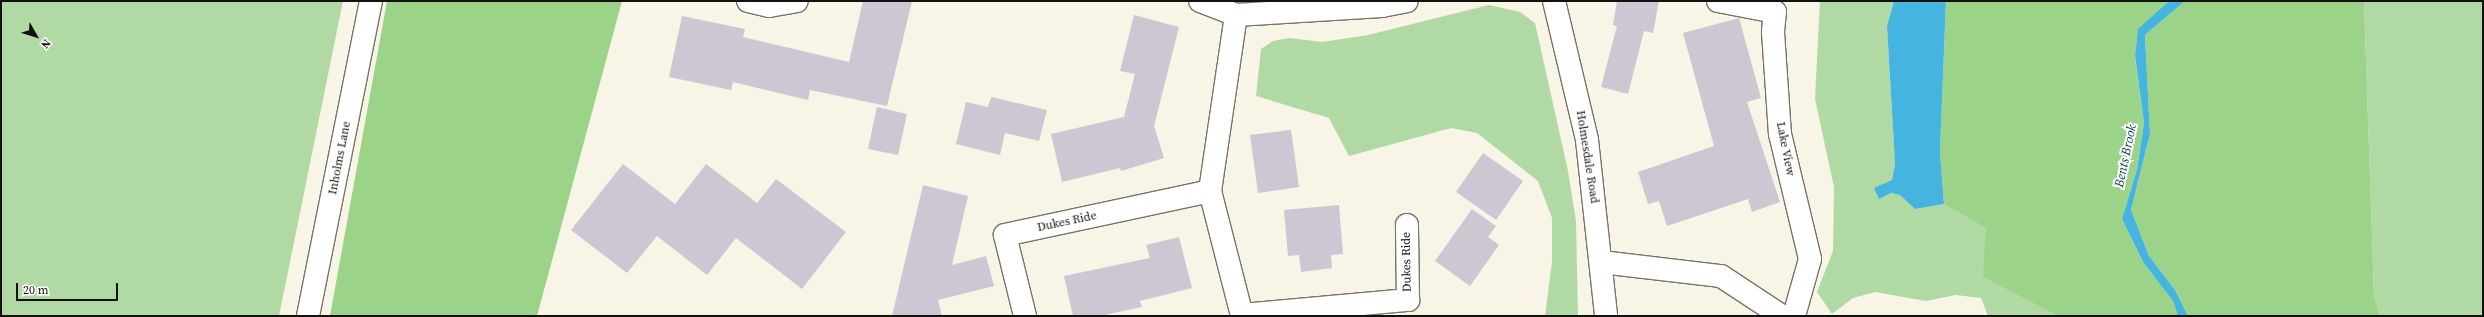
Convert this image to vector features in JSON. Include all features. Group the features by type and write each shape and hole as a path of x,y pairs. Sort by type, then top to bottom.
{"street":[{"name":"Inholms Lane","path":"308,316 371,1"},
{"path":"748,1 769,6 797,1"},
{"path":"1200,1 1236,15 1382,6 1407,1"},
{"name":"Holmesdale Road","path":"1554,1 1587,140 1602,262 1606,316"},
{"name":"Lake View","path":"1718,1 1777,6 1773,32 1780,134 1810,259 1794,316"},
{"name":"Dukes Ride","path":"1236,15 1210,192 1242,315 1408,300 1406,225"},
{"name":"Dukes Ride","path":"1026,316 1005,234 1210,192"},
{"path":"1602,262 1721,276 1782,316"}],"green space":[{"path":"1,1 343,1 279,316 1,316"},
{"path":"387,1 622,1 537,316 330,316"},
{"path":"1820,1 1894,1 1887,26 1895,164 1892,180 1879,198 1891,193 1900,195 1915,209 1944,204 1987,228 1984,277 2058,316 1988,316 1981,298 1956,295 1926,301 1875,292 1853,298 1832,314 1817,292 1833,251 1834,187 1815,99"},
{"path":"1946,1 2169,1 2138,30 2135,57 2144,123 2137,169 2122,219 2143,262 2173,301 2178,316 2058,316 1983,277 1986,228 1944,204 1940,152"},
{"path":"2185,1 2364,1 2374,295 2380,316 2188,316 2175,290 2149,256 2131,210 2150,134 2145,35"},
{"path":"2364,1 2483,1 2483,316 2380,316 2374,295"},
{"path":"1489,5 1520,12 1535,23 1568,171 1576,221 1578,316 1545,316 1552,262 1552,218 1538,181 1477,133 1451,128 1349,156 1329,118 1256,96 1261,49 1273,41 1290,38 1322,42 1368,35"}],"water":[{"path":"1894,1 1946,1 1940,152 1944,204 1915,209 1900,195 1891,193 1879,199 1874,188 1892,180 1895,164 1887,26"},
{"path":"2169,1 2185,1 2145,35 2150,134 2131,210 2149,256 2175,290 2188,316 2178,316 2173,301 2143,262 2122,219 2137,169 2144,123 2135,56 2138,29"}],"building":[{"path":"863,1 912,1 887,106 810,90 808,100 733,82 731,90 669,77 682,16 745,29 743,37 849,62"},
{"path":"1617,1 1659,1 1653,33 1644,31 1628,94 1601,87 1617,26 1613,25"},
{"path":"1134,15 1179,27 1154,126 1164,158 1121,171 1120,168 1062,182 1051,134 1124,117 1135,74 1120,71"},
{"path":"1739,18 1761,98 1747,102 1780,202 1752,212 1748,199 1667,226 1659,201 1648,204 1638,172 1714,146 1683,33"},
{"path":"991,97 1047,110 1039,141 1005,133 1000,155 956,144 966,102 988,107"},
{"path":"877,107 907,114 898,155 868,149"},
{"path":"1291,130 1299,187 1258,193 1250,135"},
{"path":"1483,153 1523,181 1496,220 1456,192"},
{"path":"623,164 675,204 706,164 757,203 776,179 846,232 802,289 736,238 707,275 657,236 627,273 571,230"},
{"path":"923,185 968,196 952,265 986,256 994,286 938,300 942,316 892,316"},
{"path":"1339,205 1343,254 1331,255 1332,268 1301,272 1299,255 1288,256 1284,210"},
{"path":"1472,209 1496,226 1488,237 1499,245 1470,286 1435,261"},
{"path":"1179,237 1192,288 1140,301 1142,307 1100,316 1073,316 1064,276 1150,258 1146,245"}],"water label":[{"name":"Bents Brook","path":"2126,156"}]}
